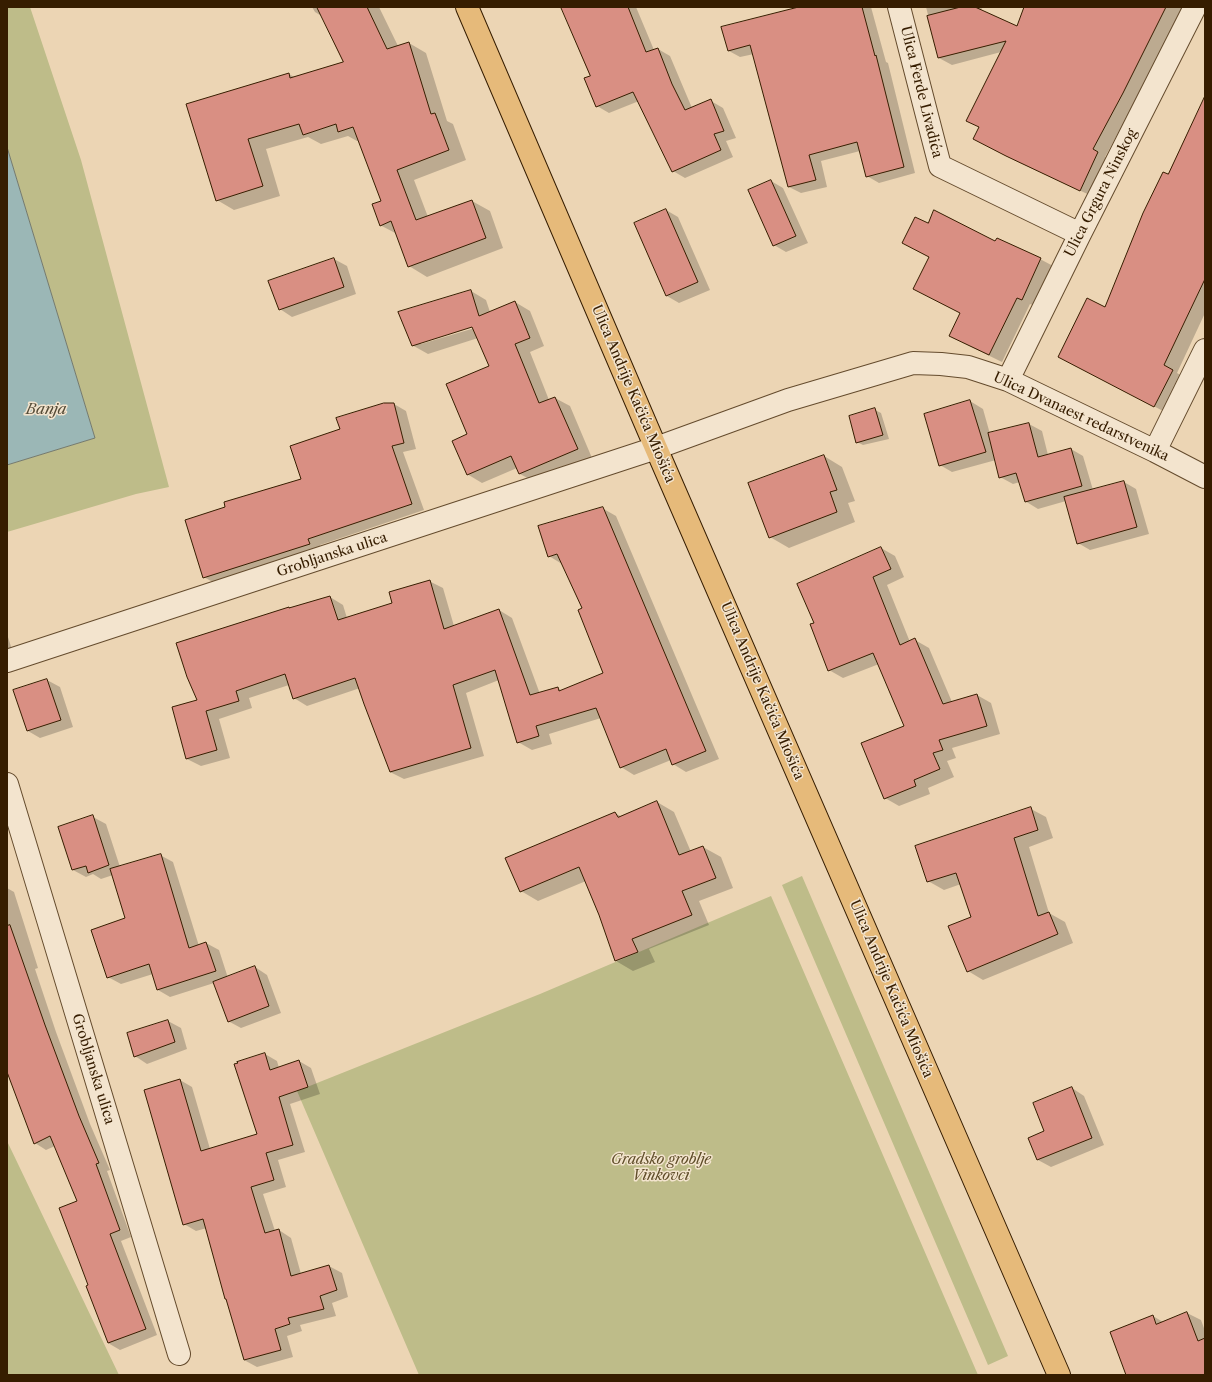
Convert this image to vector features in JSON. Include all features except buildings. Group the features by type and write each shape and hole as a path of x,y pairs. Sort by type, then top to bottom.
{"main road":[{"name":"Ulica Andrije Kačića Miošića","path":"467,7 656,448 1059,1375"}],"street":[{"name":"Ulica Ferde Livadića","path":"899,7 940,166 1080,234"},
{"name":"Ulica Grgura Ninskog","path":"1008,380 1195,7"},
{"path":"1155,451 1205,350"},
{"name":"Ulica Dvanaest redarstvenika","path":"656,448 788,400 913,363 941,364 968,367 1008,380 1155,451 1205,477"},
{"name":"Grobljanska ulica","path":"7,661 656,448"},
{"name":"Grobljanska ulica","path":"7,784 179,1354"}],"green space":[{"path":"7,7 30,7 81,160 169,487 136,494 7,532 7,465 95,438 7,147"},
{"path":"802,876 1008,1356 988,1365 782,885"},
{"name":"Gradsko groblje Vinkovci","path":"771,896 978,1375 419,1375 297,1091 540,994"},
{"path":"7,1141 119,1375 7,1375"}],"water":[{"name":"Banja","path":"7,147 95,438 7,465"}]}
